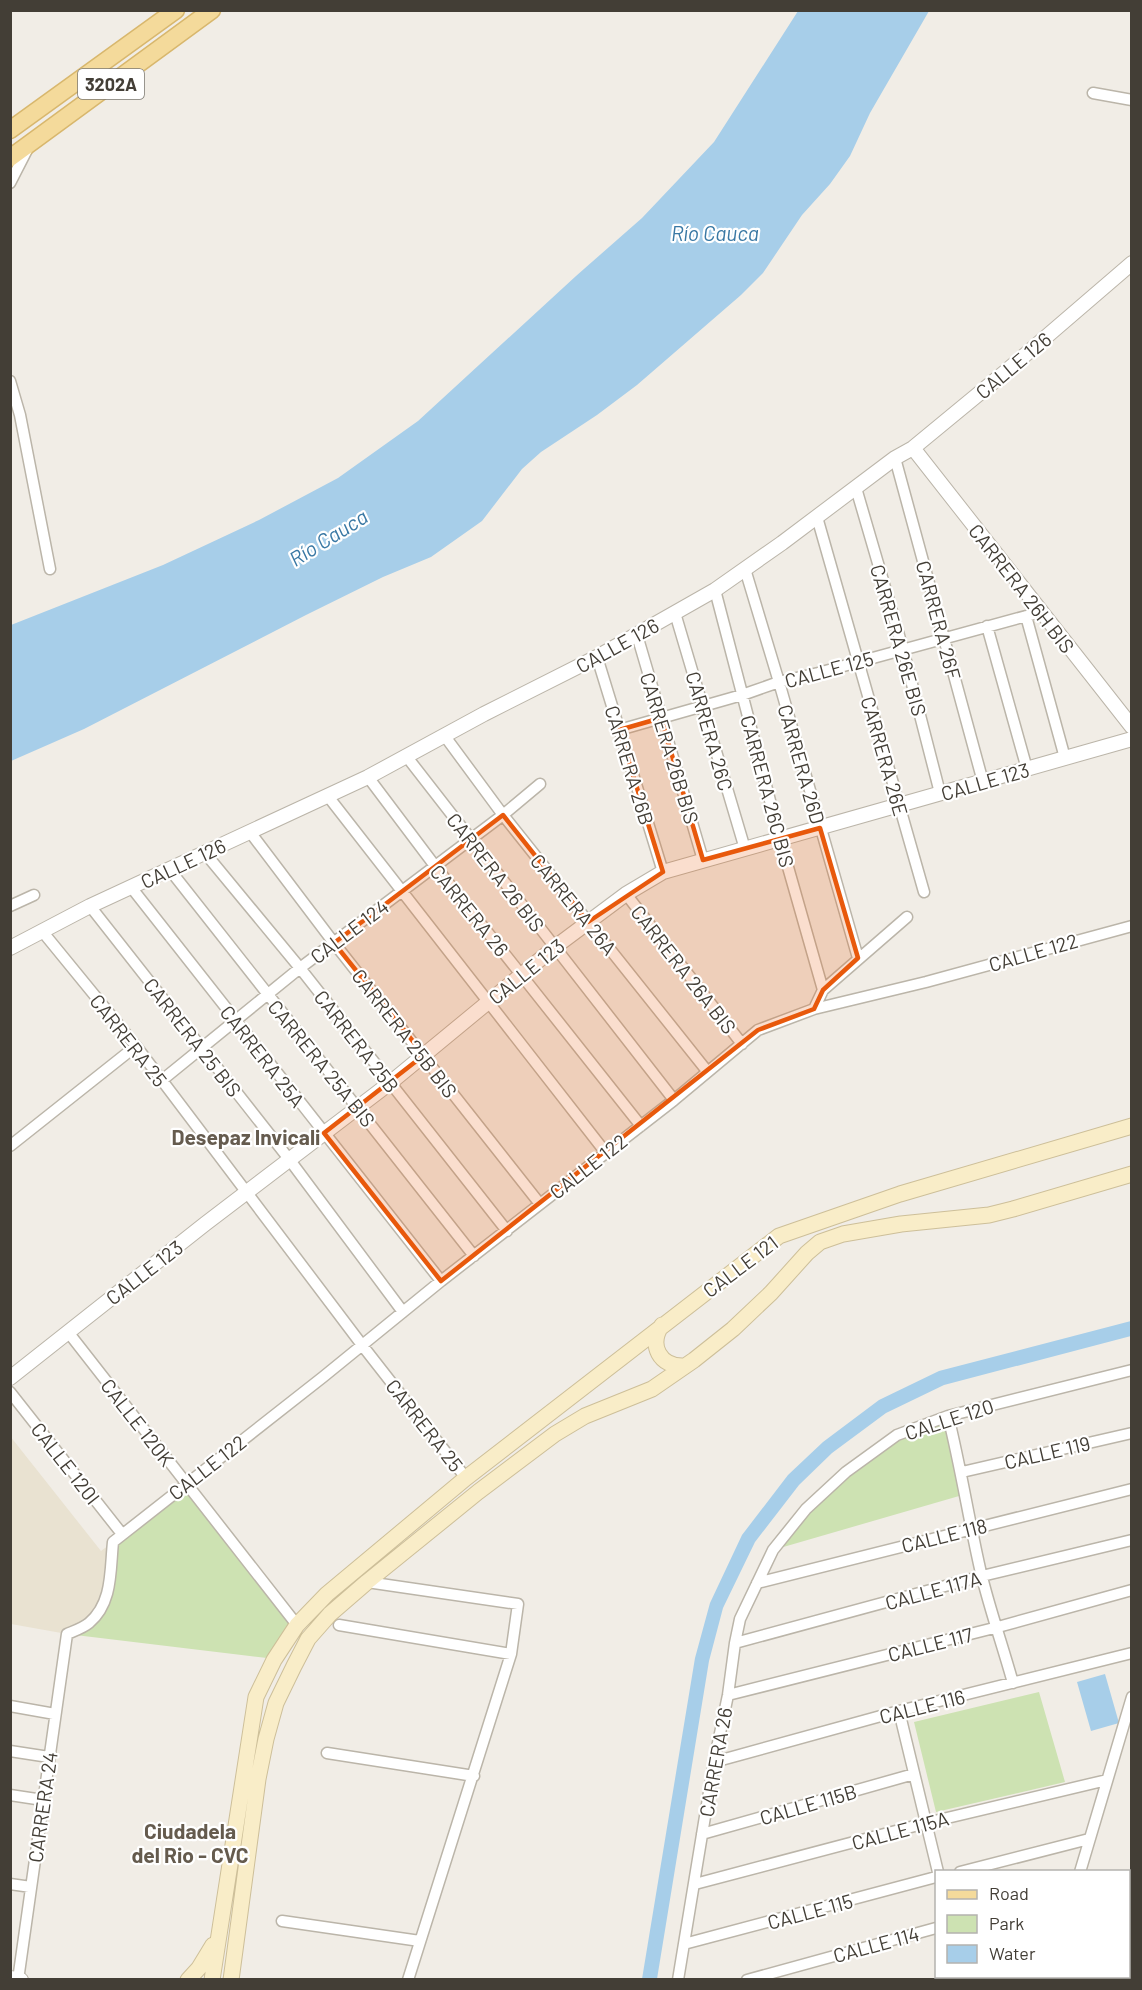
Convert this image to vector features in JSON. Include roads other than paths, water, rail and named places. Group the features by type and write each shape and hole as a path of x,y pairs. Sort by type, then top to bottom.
{"main road":[{"name":"3202A","path":"10,130 176,10"},
{"name":"3202A","path":"10,158 212,10"},
{"name":"CALLE 121","path":"466,1478 779,1236 900,1194 1131,1126"},
{"name":"CALLE 121","path":"367,1582 478,1492 555,1434 585,1416 652,1389 684,1366 733,1329 771,1293 807,1252 820,1242 843,1234 901,1224 989,1215 1131,1174"},
{"path":"662,1325 656,1337 657,1350 671,1365 684,1366"},
{"name":"CARRERA 25","path":"212,1980 256,1697 274,1660 297,1625 327,1594 466,1478"},
{"path":"231,1980 258,1779 276,1703 308,1639 330,1614 367,1582"},
{"path":"188,1980 210,1952 218,1934"}],"street":[{"path":"1093,93 1131,100"},
{"path":"10,183 30,144"},
{"name":"CALLE 126","path":"10,948 90,906 368,777 444,735 597,657 715,590 895,458 913,448 1131,263"},
{"path":"10,381 20,415 50,569"},
{"name":"CARRERA 26H BIS","path":"913,448 1131,727"},
{"name":"CARRERA 26F","path":"895,458 983,782"},
{"name":"CARRERA 26E BIS","path":"855,488 903,649 940,793"},
{"name":"CARRERA 26E","path":"817,517 924,892"},
{"name":"CARRERA 26D","path":"745,569 858,958"},
{"name":"CARRERA 26C BIS","path":"715,590 780,839 823,990"},
{"name":"CALLE 125","path":"619,730 742,695 779,682 1041,612"},
{"name":"CARRERA 26C","path":"675,613 745,849"},
{"path":"1026,616 1065,758"},
{"path":"987,626 1027,769"},
{"name":"CARRERA 26B BIS","path":"637,635 703,860"},
{"name":"CARRERA 26B","path":"597,657 663,872"},
{"name":"CARRERA 26A","path":"444,735 502,815 707,1071"},
{"name":"CALLE 123","path":"10,1378 289,1159 390,1083 555,946 626,894 663,872 1131,739"},
{"name":"CARRERA 26 BIS","path":"407,757 675,1100"},
{"name":"CARRERA 26","path":"368,777 435,866 641,1126"},
{"name":"CALLE 124","path":"161,1081 300,968 540,784"},
{"path":"327,795 606,1153"},
{"name":"CARRERA 25B BIS","path":"250,832 334,943 540,1204"},
{"name":"CARRERA 25B","path":"205,853 300,968 507,1231"},
{"name":"CARRERA 25A BIS","path":"170,870 474,1256"},
{"name":"CARRERA 25A","path":"131,887 441,1281"},
{"name":"CARRERA 26A BIS","path":"626,894 742,1044"},
{"path":"10,906 34,895"},
{"name":"CARRERA 25 BIS","path":"90,906 289,1159 403,1312"},
{"path":"814,1009 823,990 907,917"},
{"name":"CALLE 122","path":"67,1634 87,1624 100,1611 108,1593 113,1542 122,1534 441,1281 675,1100 758,1030 814,1009 926,982 1131,926"},
{"name":"CARRERA 25","path":"42,931 136,1046 362,1345 466,1478"},
{"path":"10,1146 136,1046"},
{"name":"CALLE 120K","path":"68,1332 297,1625"},
{"name":"CALLE 120","path":"772,1550 806,1509 846,1472 897,1435 948,1416 1131,1371"},
{"name":"CALLE 120I","path":"10,1392 122,1534"},
{"path":"948,1416 962,1472 982,1576 1013,1683"},
{"name":"CALLE 119","path":"962,1472 1131,1433"},
{"name":"CALLE 118","path":"758,1583 1131,1489"},
{"name":"CALLE 117A","path":"735,1643 982,1576 1131,1540"},
{"name":"CARRERA 26","path":"678,1980 740,1619 772,1550"},
{"path":"367,1582 518,1604 511,1654 408,1980"},
{"name":"CALLE 117","path":"728,1695 998,1627 1131,1590"},
{"path":"339,1625 511,1654"},
{"name":"CARRERA 24","path":"19,1979 67,1634"},
{"name":"CALLE 116","path":"714,1762 899,1711 1131,1653"},
{"path":"1081,1870 1131,1697"},
{"path":"10,1707 56,1714"},
{"path":"899,1711 938,1870"},
{"path":"10,1751 49,1757"},
{"path":"327,1753 474,1776"},
{"name":"CALLE 115B","path":"702,1834 914,1774"},
{"name":"CALLE 115A","path":"695,1884 926,1823 1107,1780"},
{"path":"10,1795 43,1800"},
{"path":"968,1870 1089,1839"},
{"name":"CALLE 115","path":"684,1944 935,1877"},
{"path":"10,1884 31,1887"},
{"path":"282,1921 420,1941"},
{"name":"CALLE 114","path":"747,1980 935,1928"},
{"path":"10,1978 19,1979"}],"water":[{"name":"Río Cauca","path":"798,11 929,11 870,113 850,156 830,184 802,215 763,273 741,295 637,385 541,452 522,469 482,521 431,557 383,577 306,615 84,729 11,761 11,625 163,565 259,520 338,478 418,421 642,218 714,142"},
{"path":"1131,1321 1131,1336 944,1385 886,1413 832,1453 799,1485 755,1542 723,1608 709,1661 657,1979 642,1979 695,1658 710,1603 742,1535 788,1475 823,1442 879,1400 939,1371"},
{"path":"1105,1674 1119,1723 1091,1731 1077,1682"}],"district":[{"name":"Desepaz Invicali","path":"246,1136"},
{"name":"Ciudadela del Rio - CVC","path":"190,1842"}]}
